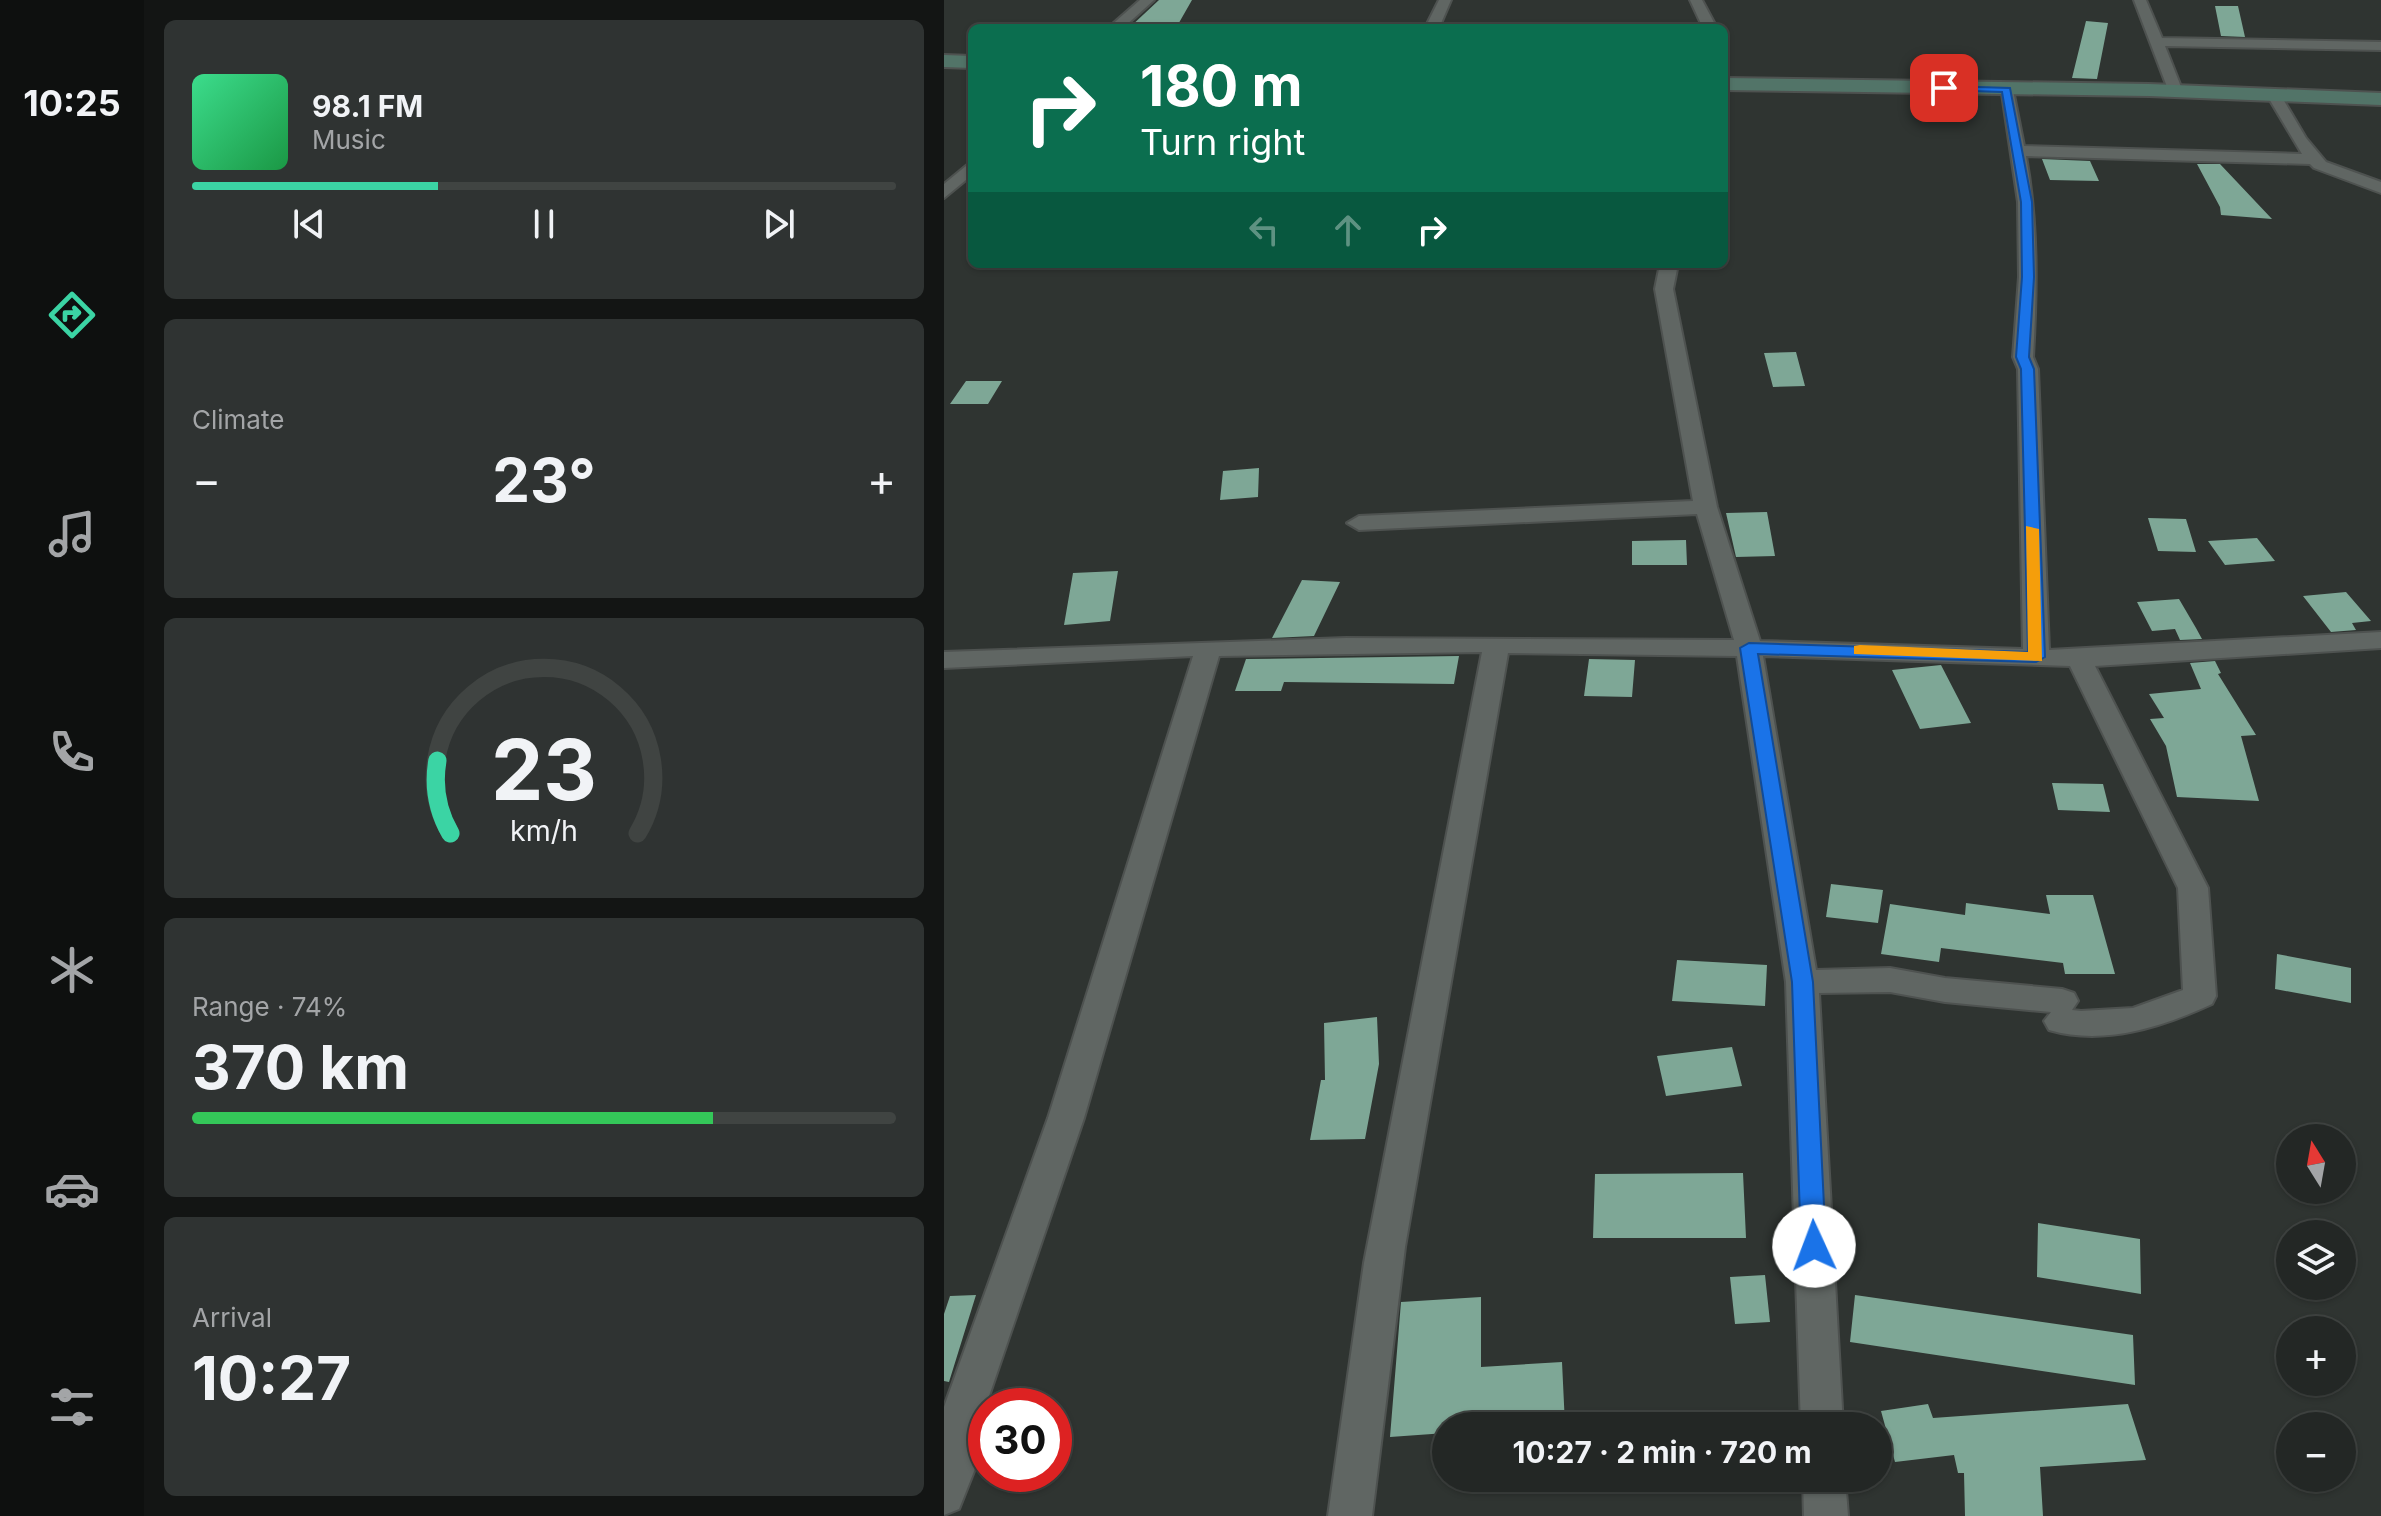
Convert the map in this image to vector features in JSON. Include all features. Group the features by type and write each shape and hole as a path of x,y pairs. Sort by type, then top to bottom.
{"street":[{"path":"1120,24 1148,0"},
{"path":"1434,24 1445,0"},
{"path":"1696,0 1708,24"},
{"path":"2140,0 2176,92"},
{"path":"2157,42 2381,46"},
{"path":"944,61 968,62"},
{"path":"1728,84 2381,99"},
{"path":"2006,90 2026,202 2028,277 2023,357 2028,369 2036,657"},
{"path":"2275,97 2313,159"},
{"path":"2017,151 2313,159 2381,188"},
{"path":"947,186 968,169"},
{"path":"1668,268 1664,289 1706,507 1749,648 1802,982 1821,1412"},
{"path":"1359,523 1706,507"},
{"path":"944,660 1080,652 1497,644 1749,648 2079,659 2381,640"},
{"path":"1383,1263 1497,644"},
{"path":"944,1466 1066,1118 1208,650"},
{"path":"1802,982 1890,980 2061,1011 2098,1025 2156,1017 2200,996 2193,888 2079,659"},
{"path":"1350,1516 1383,1263 1420,1026"},
{"path":"944,1495 1077,1147"},
{"path":"1825,1492 1826,1516"}],"building":[{"path":"1159,0 1192,0 1178,24 1133,24"},
{"path":"2215,6 2238,6 2245,37 2221,36"},
{"path":"2086,21 2108,23 2097,79 2072,78"},
{"path":"2042,159 2090,161 2099,181 2050,180"},
{"path":"2197,164 2220,164 2272,219 2221,215 2220,207"},
{"path":"1796,352 1805,386 1773,387 1764,353"},
{"path":"966,381 1002,381 988,404 950,404"},
{"path":"1259,468 1258,497 1220,500 1223,471"},
{"path":"1767,512 1775,556 1736,557 1726,513"},
{"path":"2148,518 2186,519 2196,552 2158,551"},
{"path":"2257,538 2275,561 2225,565 2208,541"},
{"path":"1686,540 1687,565 1632,565 1632,541"},
{"path":"1118,571 1110,621 1064,625 1073,573"},
{"path":"1302,580 1340,582 1314,636 1272,638"},
{"path":"2346,592 2371,621 2352,623 2356,630 2331,632 2303,596"},
{"path":"2179,599 2202,639 2180,640 2175,629 2152,631 2137,602"},
{"path":"1459,656 1454,684 1284,682 1281,691 1235,691 1246,659"},
{"path":"1589,659 1635,660 1632,697 1584,696"},
{"path":"2215,661 2221,673 2218,674 2256,735 2241,736 2259,801 2177,797 2166,746 2150,719 2164,718 2149,694 2201,689 2190,663"},
{"path":"1941,665 1971,723 1920,729 1892,670"},
{"path":"2052,783 2103,784 2110,812 2058,810"},
{"path":"1831,884 1883,890 1878,923 1826,917"},
{"path":"2046,895 2093,895 2115,974 2065,974 2063,963 1941,948 1939,962 1881,954 1890,904 1965,915 1966,903 2050,914"},
{"path":"2277,954 2351,968 2351,1003 2275,989"},
{"path":"1677,960 1767,965 1765,1006 1672,1001"},
{"path":"1377,1017 1379,1064 1365,1139 1310,1140 1321,1080 1325,1080 1324,1023"},
{"path":"1732,1047 1742,1086 1666,1096 1657,1056"},
{"path":"1743,1173 1746,1238 1593,1238 1595,1174"},
{"path":"2038,1223 2140,1239 2141,1294 2037,1277"},
{"path":"1765,1275 1770,1322 1735,1324 1730,1277"},
{"path":"976,1295 949,1382 944,1381 944,1314 950,1296"},
{"path":"1855,1295 2133,1335 2135,1385 1850,1342"},
{"path":"1481,1297 1481,1367 1562,1362 1564,1412 1432,1412 1432,1434 1390,1437 1401,1302"},
{"path":"1928,1404 1933,1418 2128,1404 2146,1460 2040,1467 2043,1516 1965,1516 1964,1473 1958,1473 1954,1455 1895,1462 1892,1412 1881,1411"}],"slow traffic":[{"path":"1860,650 2036,657 2032,529"}],"route":[{"path":"1814,1246 1802,982 1749,648 2036,657 2028,369 2023,357 2028,277 2026,202 2006,90 1944,88"}]}
